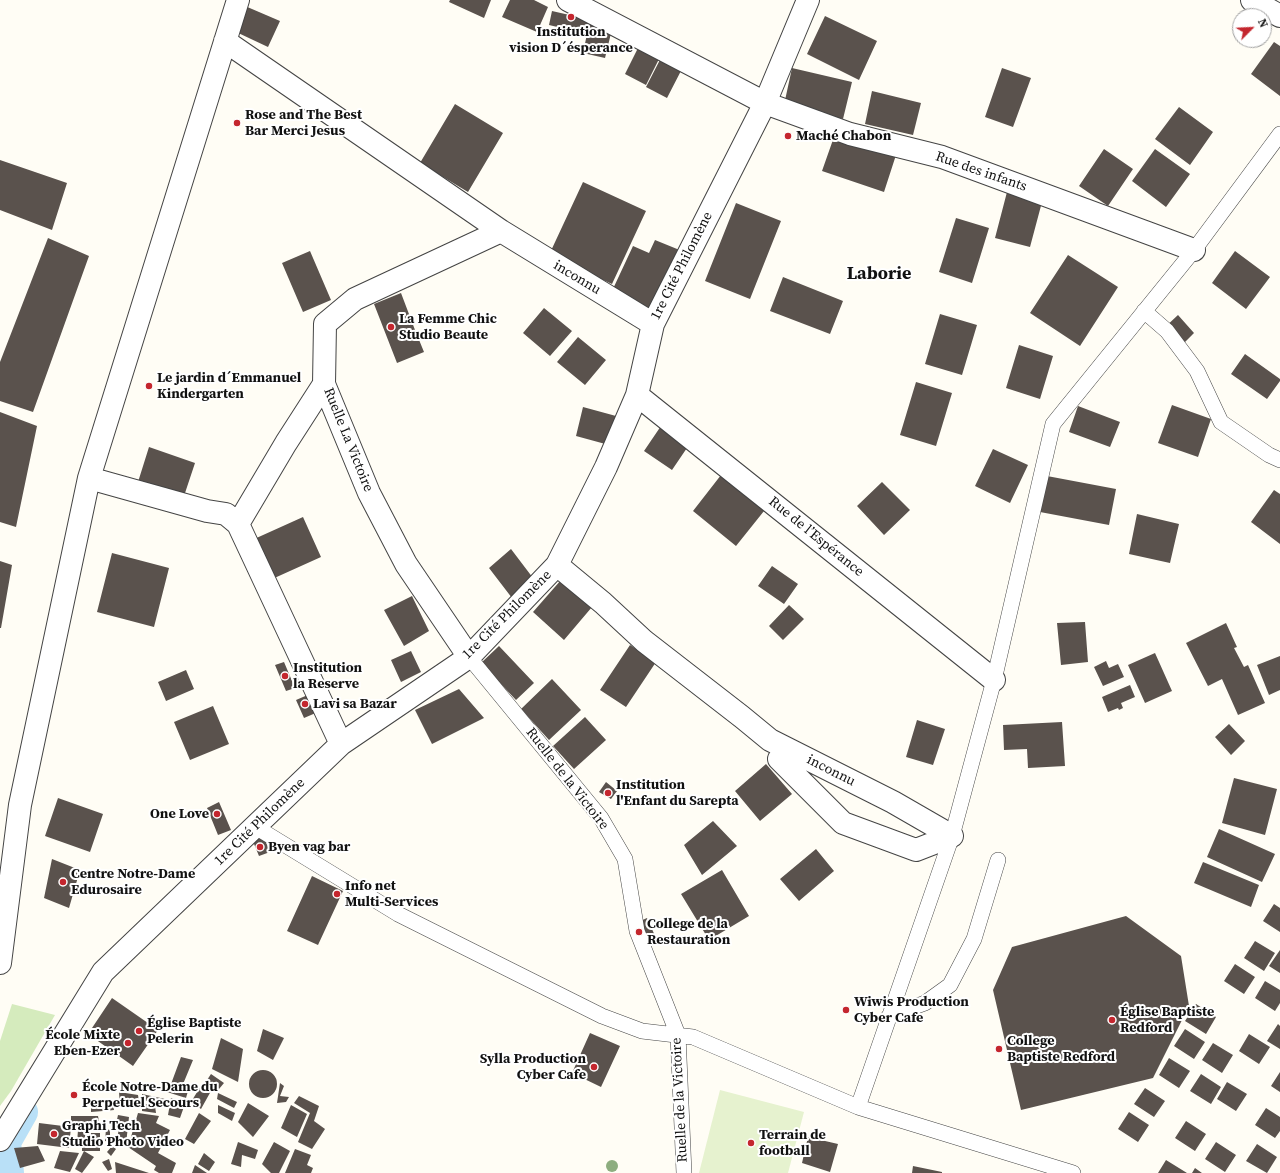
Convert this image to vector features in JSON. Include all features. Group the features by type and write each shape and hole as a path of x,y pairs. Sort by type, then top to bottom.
{"street":[{"path":"0,963 20,805 89,478 238,0"},
{"name":"Rue des infants","path":"568,0 765,103 850,134 942,157 1194,250"},
{"name":"1re Cité Philomène","path":"0,1140 103,972 341,744 469,657 557,565 606,467 637,395 653,324 765,103 808,0"},
{"path":"1252,0 1280,16"},
{"name":"inconnu","path":"225,41 502,231 653,324"},
{"name":"Ruelle La Victoire","path":"469,657 406,564 369,493 324,384 325,324 355,299 502,231"},
{"path":"238,524 286,443 324,384"},
{"name":"Rue de l’Espérance","path":"637,395 994,680"},
{"path":"89,478 207,511 226,514 238,524 341,744"},
{"name":"inconnu","path":"557,565 603,603 644,641 770,740 892,802 952,836"},
{"name":"inconnu","path":"779,759 843,823 916,850 952,836"}],"lane":[{"path":"858,1107 952,836 994,680 1053,424 1194,250 1280,134"},
{"path":"1144,311 1168,331 1197,371 1222,422 1269,455 1280,460"},
{"name":"Ruelle de la Victoire","path":"469,657 601,818 625,859 637,930 678,1035 684,1173"},
{"path":"254,826 398,914 602,1016 642,1031 693,1037 858,1107 1073,1173"},
{"path":"890,1016 925,1003 950,985 974,939 998,860"}],"green space":[{"path":"12,1004 55,1015 11,1091 0,1106 0,1041"},
{"name":"Terrain de football","path":"720,1090 804,1112 788,1173 699,1173"}],"building":[{"path":"450,0 491,0 484,18 449,2"},
{"path":"510,0 534,0 548,7 537,32 502,17"},
{"path":"245,6 280,21 268,47 234,31"},
{"path":"552,11 613,25 605,58 583,53 587,34 549,25"},
{"path":"825,16 877,41 859,80 807,54"},
{"path":"642,40 663,51 646,85 625,74"},
{"path":"1274,42 1280,46 1280,96 1251,74 1270,48 1272,48"},
{"path":"663,54 684,65 667,98 646,87"},
{"path":"792,68 852,82 843,119 784,105"},
{"path":"1002,68 1031,78 1013,127 985,117"},
{"path":"872,91 921,103 913,135 865,124"},
{"path":"455,104 503,133 468,192 420,163"},
{"path":"1179,107 1213,132 1190,165 1155,139"},
{"path":"835,134 896,155 884,192 822,171"},
{"path":"1104,149 1133,169 1108,206 1079,186"},
{"path":"1155,149 1190,174 1166,207 1132,181"},
{"path":"0,160 67,183 52,230 0,210"},
{"path":"583,182 646,211 612,284 549,255"},
{"path":"1007,192 1042,202 1030,247 995,238"},
{"path":"736,203 781,221 750,299 705,281"},
{"path":"956,218 989,228 972,283 939,272"},
{"path":"48,238 89,256 33,412 0,401 0,362"},
{"path":"655,240 682,251 650,309 612,291 633,246 649,253"},
{"path":"310,251 331,300 303,312 282,263"},
{"path":"1235,251 1270,277 1246,309 1212,283"},
{"path":"1068,255 1118,287 1080,346 1030,313"},
{"path":"783,277 843,301 830,334 770,311"},
{"path":"401,293 424,352 397,363 374,304"},
{"path":"544,308 572,331 550,356 523,333"},
{"path":"940,314 977,325 962,375 925,364"},
{"path":"1178,315 1194,333 1180,347 1163,329"},
{"path":"578,337 606,360 585,385 557,362"},
{"path":"1019,345 1053,356 1040,399 1006,388"},
{"path":"1245,354 1280,379 1267,399 1231,374"},
{"path":"916,382 952,393 936,446 900,435"},
{"path":"1172,405 1211,419 1198,457 1158,443"},
{"path":"1078,406 1120,422 1110,447 1069,432"},
{"path":"583,407 616,416 609,445 576,436"},
{"path":"0,412 37,426 16,527 0,522"},
{"path":"663,423 691,442 672,470 644,451"},
{"path":"149,447 195,463 184,496 138,482"},
{"path":"993,449 1028,465 1010,503 975,486"},
{"path":"721,475 764,511 736,546 693,511"},
{"path":"1047,476 1116,489 1109,525 1040,512"},
{"path":"882,482 910,510 884,535 857,506"},
{"path":"1274,490 1280,494 1280,544 1251,522"},
{"path":"1137,514 1179,524 1170,563 1129,554"},
{"path":"303,517 321,557 270,580 252,540"},
{"path":"511,549 533,578 512,598 489,568"},
{"path":"112,553 169,568 154,627 97,612"},
{"path":"0,561 12,565 1,628 0,628"},
{"path":"772,566 798,584 784,604 758,586"},
{"path":"561,580 592,607 564,640 533,612"},
{"path":"412,596 429,631 404,646 384,610"},
{"path":"789,605 804,619 783,640 769,626"},
{"path":"1085,622 1088,662 1061,665 1057,623"},
{"path":"1226,623 1237,647 1234,648 1244,667 1248,665 1265,703 1238,715 1222,679 1208,686 1186,643"},
{"path":"630,645 656,662 626,707 600,690"},
{"path":"499,646 534,683 516,700 481,663"},
{"path":"411,651 421,672 401,682 391,660"},
{"path":"1155,653 1172,691 1145,703 1128,665"},
{"path":"1280,656 1280,690 1269,695 1257,665"},
{"path":"1106,661 1109,668 1118,664 1124,677 1103,686 1094,667"},
{"path":"284,662 295,688 286,691 275,665"},
{"path":"186,670 194,689 166,701 158,682"},
{"path":"552,679 581,710 549,740 521,709"},
{"path":"1130,685 1135,697 1121,703 1123,708 1119,710 1118,708 1108,712 1102,697"},
{"path":"459,689 484,718 432,744 415,710"},
{"path":"310,694 318,712 304,718 296,700"},
{"path":"213,706 229,744 190,760 174,722"},
{"path":"585,717 606,740 574,769 553,746"},
{"path":"917,720 945,729 933,765 906,757"},
{"path":"1062,722 1065,766 1028,768 1027,749 1004,750 1003,725"},
{"path":"1229,724 1245,741 1231,755 1215,737"},
{"path":"766,764 792,794 760,821 735,791"},
{"path":"1234,778 1277,789 1265,835 1222,823"},
{"path":"606,782 617,791 611,799 599,792"},
{"path":"58,798 103,814 90,852 45,836"},
{"path":"219,802 231,830 218,835 207,808"},
{"path":"713,821 737,846 702,875 684,845"},
{"path":"1219,829 1275,854 1262,882 1207,857"},
{"path":"263,835 270,852 259,856 252,839"},
{"path":"816,849 834,871 799,901 780,879"},
{"path":"52,859 80,870 69,908 44,898"},
{"path":"1203,862 1259,885 1251,907 1194,883"},
{"path":"722,870 749,916 709,940 681,894"},
{"path":"312,876 343,891 318,945 287,931"},
{"path":"1274,904 1280,908 1280,932 1263,921"},
{"path":"1126,916 1181,956 1189,1006 1153,1078 1021,1110 993,990 1012,947"},
{"path":"647,918 656,938 647,943 638,922"},
{"path":"1255,941 1275,953 1264,971 1244,958"},
{"path":"1280,950 1280,973 1269,966"},
{"path":"1235,964 1255,977 1244,994 1224,981"},
{"path":"1265,981 1280,990 1280,1003 1275,1011 1255,998"},
{"path":"112,998 158,1030 133,1066 88,1034"},
{"path":"1196,1004 1216,1017 1206,1034 1185,1021"},
{"path":"1278,1024 1280,1026 1280,1049 1267,1041"},
{"path":"263,1029 284,1038 273,1060 257,1051"},
{"path":"1185,1029 1205,1042 1194,1059 1174,1046"},
{"path":"590,1033 620,1046 601,1087 572,1073"},
{"path":"1249,1034 1270,1047 1259,1064 1239,1051"},
{"path":"221,1038 243,1049 238,1082 212,1069"},
{"path":"1213,1043 1233,1055 1222,1073 1202,1060"},
{"path":"181,1057 193,1060 181,1089 171,1084"},
{"path":"1169,1058 1190,1071 1179,1088 1159,1075"},
{"path":"263,1070 273,1074 277,1084 273,1094 263,1098 253,1094 249,1084 253,1074"},
{"path":"1280,1072 1280,1092 1271,1086"},
{"path":"211,1074 224,1083 219,1089 207,1080"},
{"path":"1201,1074 1221,1087 1211,1104 1190,1091"},
{"path":"1227,1082 1247,1094 1236,1111 1217,1099"},
{"path":"280,1083 284,1086 280,1096 289,1097 286,1102 277,1103"},
{"path":"202,1084 211,1091 201,1109 191,1102"},
{"path":"170,1087 188,1091 186,1098 167,1092"},
{"path":"1145,1088 1165,1101 1154,1117 1134,1104"},
{"path":"119,1092 138,1095 140,1108 120,1106"},
{"path":"218,1093 237,1102 234,1108 217,1099"},
{"path":"142,1094 165,1099 163,1104 142,1100"},
{"path":"299,1096 319,1106 314,1121 325,1129 312,1149 298,1142 310,1113 294,1103"},
{"path":"171,1098 186,1101 180,1118 168,1115"},
{"path":"100,1099 103,1111 91,1112 91,1100"},
{"path":"105,1103 113,1103 114,1110 105,1111"},
{"path":"142,1103 155,1106 156,1113 142,1111"},
{"path":"248,1103 269,1116 253,1137 238,1122"},
{"path":"218,1105 235,1113 232,1121 218,1113"},
{"path":"291,1105 307,1114 297,1137 281,1128"},
{"path":"1266,1108 1280,1117 1280,1131 1275,1138 1255,1125"},
{"path":"1129,1112 1149,1125 1138,1142 1118,1129"},
{"path":"138,1113 159,1116 156,1123 170,1130 158,1153 176,1163 172,1173 159,1173 154,1170 156,1166 128,1147"},
{"path":"199,1113 211,1121 194,1144 185,1139"},
{"path":"118,1115 129,1117 126,1144 116,1143 120,1124 116,1124"},
{"path":"71,1116 98,1116 100,1126 71,1125"},
{"path":"1186,1121 1206,1134 1195,1151 1175,1138"},
{"path":"39,1123 71,1127 69,1148 37,1144"},
{"path":"106,1129 110,1130 110,1142 105,1141"},
{"path":"78,1130 85,1130 86,1143 77,1143"},
{"path":"90,1133 100,1133 100,1151 82,1151 82,1147 90,1148"},
{"path":"808,1137 838,1144 830,1172 802,1163"},
{"path":"238,1142 258,1150 255,1159 242,1155 241,1167 231,1164"},
{"path":"274,1142 290,1151 279,1173 271,1173 262,1164"},
{"path":"1216,1142 1236,1155 1225,1172 1205,1159"},
{"path":"1257,1144 1277,1157 1267,1173 1246,1161"},
{"path":"38,1146 45,1161 20,1168 14,1148"},
{"path":"112,1146 116,1149 111,1156 107,1152"},
{"path":"295,1149 311,1155 307,1165 313,1168 311,1173 285,1173"},
{"path":"60,1151 79,1153 70,1172 54,1168"},
{"path":"84,1151 94,1157 82,1173 75,1169"},
{"path":"204,1153 215,1162 209,1171 198,1164"},
{"path":"109,1159 112,1169 108,1171 102,1162"},
{"path":"1166,1160 1187,1173 1158,1173"},
{"path":"115,1162 149,1173 116,1173"},
{"path":"195,1165 207,1173 192,1173"},
{"path":"913,1166 942,1172 942,1173 912,1173"},
{"path":"1195,1168 1202,1173 1192,1173"}],"waterway":[{"path":"9,1173 6,1142 23,1112"}],"place":[{"name":"Institution vision D´ésperance","path":"571,17"},
{"name":"Rose and The Best Bar Merci Jesus","path":"237,123"},
{"name":"Maché Chabon","path":"788,136"},
{"name":"La Femme Chic Studio Beaute","path":"391,327"},
{"name":"Le jardin d´Emmanuel Kindergarten","path":"149,386"},
{"name":"Institution la Reserve","path":"285,676"},
{"name":"Lavi sa Bazar","path":"305,704"},
{"name":"Institution l'Enfant du Sarepta","path":"608,793"},
{"name":"One Love","path":"217,814"},
{"name":"Byen vag bar","path":"260,847"},
{"name":"Centre Notre-Dame Edurosaire","path":"63,882"},
{"name":"Info net Multi-Services","path":"337,894"},
{"name":"College de la Restauration","path":"639,932"},
{"name":"Wiwis Production Cyber Cafe","path":"846,1010"},
{"name":"Église Baptiste Redford","path":"1112,1020"},
{"name":"Église Baptiste Pelerin","path":"139,1031"},
{"name":"École Mixte Eben-Ezer","path":"128,1043"},
{"name":"College Baptiste Redford","path":"999,1049"},
{"name":"Sylla Production Cyber Cafe","path":"594,1067"},
{"name":"École Notre-Dame du Perpetuel Secours","path":"74,1095"},
{"name":"Graphi Tech Studio Photo Video","path":"54,1134"},
{"name":"Terrain de football","path":"751,1143"}],"district":[{"name":"Laborie","path":"879,274"}]}
